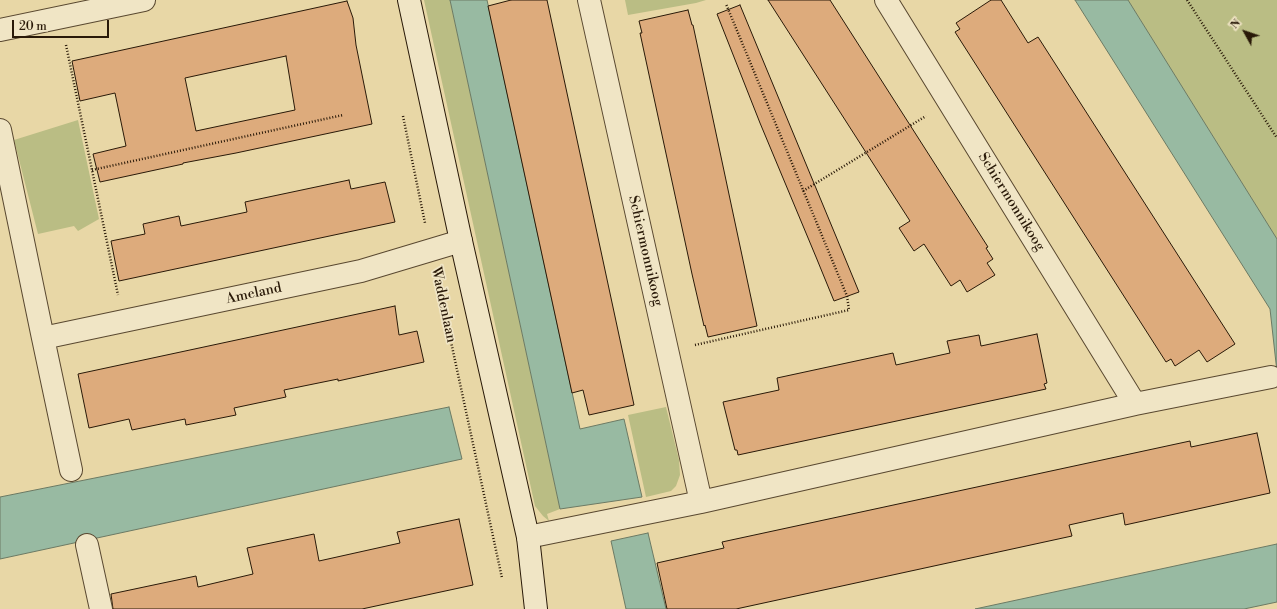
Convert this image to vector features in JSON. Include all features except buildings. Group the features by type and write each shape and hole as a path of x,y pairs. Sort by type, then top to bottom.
{"street":[{"path":"0,30 144,0"},
{"path":"409,0 528,538 536,609"},
{"name":"Schiermonnikoog","path":"589,0 701,502"},
{"name":"Schiermonnikoog","path":"886,0 1135,404"},
{"path":"0,130 70,470"},
{"name":"Ameland","path":"44,338 361,271 461,240"},
{"path":"528,538 701,502 1135,404 1271,377"},
{"path":"87,545 101,609"}],"path":[{"path":"1187,0 1277,138"},
{"path":"668,352 849,310 847,296 726,4"},
{"path":"60,17 124,321"},
{"path":"803,191 949,102"},
{"name":"Waddenlaan","path":"402,109 502,580"},
{"path":"92,170 343,115"}],"shaded area":[{"path":"424,0 450,0 560,509 547,514 549,521 535,506"},
{"path":"450,0 487,0 580,429 624,419 642,497 560,509"},
{"path":"625,0 706,0 628,15"},
{"path":"1075,0 1128,0 1277,239 1277,372 1270,309"},
{"path":"1128,0 1277,0 1277,239"},
{"path":"78,120 99,219 78,231 74,226 38,234 14,140"},
{"path":"449,407 462,459 0,559 0,497"},
{"path":"666,407 679,460 680,475 676,486 671,491 646,497 628,415"},
{"path":"648,533 666,609 626,609 611,541"},
{"path":"1277,544 1277,602 1244,609 975,609"}]}
